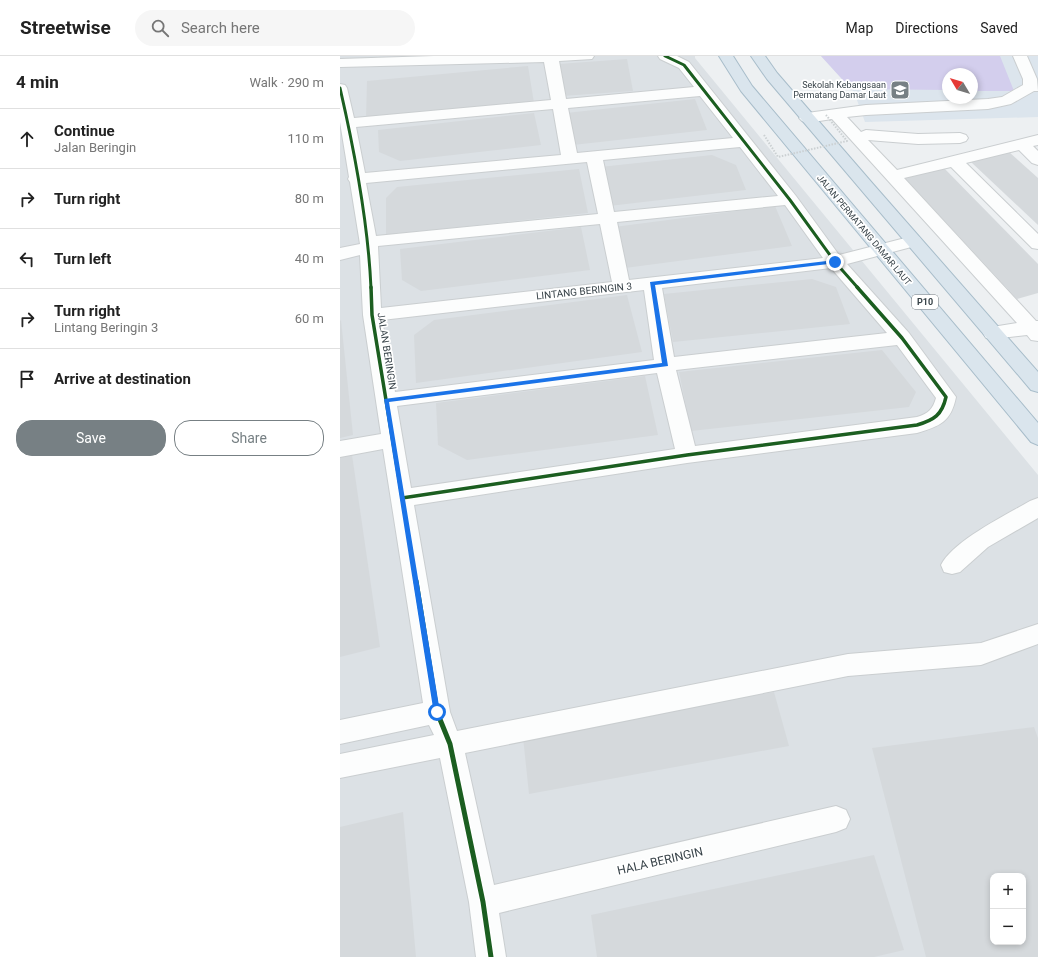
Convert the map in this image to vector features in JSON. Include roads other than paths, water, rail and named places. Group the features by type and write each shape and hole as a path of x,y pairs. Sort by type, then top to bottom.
{"highway":[{"name":"JALAN PERMATANG DAMAR LAUT","path":"726,56 746,88 1038,437"},
{"path":"758,56 772,76 807,118 1038,385"},
{"path":"867,188 892,205 950,267 955,290"}],"street":[{"path":"340,63 587,56"},
{"path":"402,498 687,455 917,426 934,420 944,409 946,397 902,338 835,262 790,200 684,65 668,57"},
{"path":"551,58 570,158"},
{"path":"807,118 866,110 988,104 1006,101 1035,87 1030,79 1027,63"},
{"path":"343,105 560,104 704,91"},
{"name":"JALAN BERINGIN","path":"343,105 350,173 368,245 372,315 437,712 450,744 483,902 491,957"},
{"path":"831,114 858,137 1036,330"},
{"path":"858,137 866,135 918,138 960,138"},
{"path":"894,176 1038,140"},
{"path":"350,173 594,157 744,142"},
{"path":"1022,144 1038,160"},
{"path":"594,157 622,287"},
{"path":"954,160 1038,244"},
{"path":"340,254 368,245 608,217 790,200"},
{"name":"LINTANG BERINGIN 3","path":"372,315 835,262 913,241"},
{"path":"652,284 666,365 687,455"},
{"path":"994,333 1036,330"},
{"path":"386,400 666,365 902,338"},
{"path":"340,449 392,440"},
{"path":"952,565 980,541 1038,507"},
{"path":"340,766 848,665 981,654 1038,634"},
{"path":"340,732 437,712"},
{"name":"HALA BERINGIN","path":"483,902 836,819"}],"place":[{"name":"Sekolah Kebangsaan Permatang Damar Laut","path":"900,90"}]}
